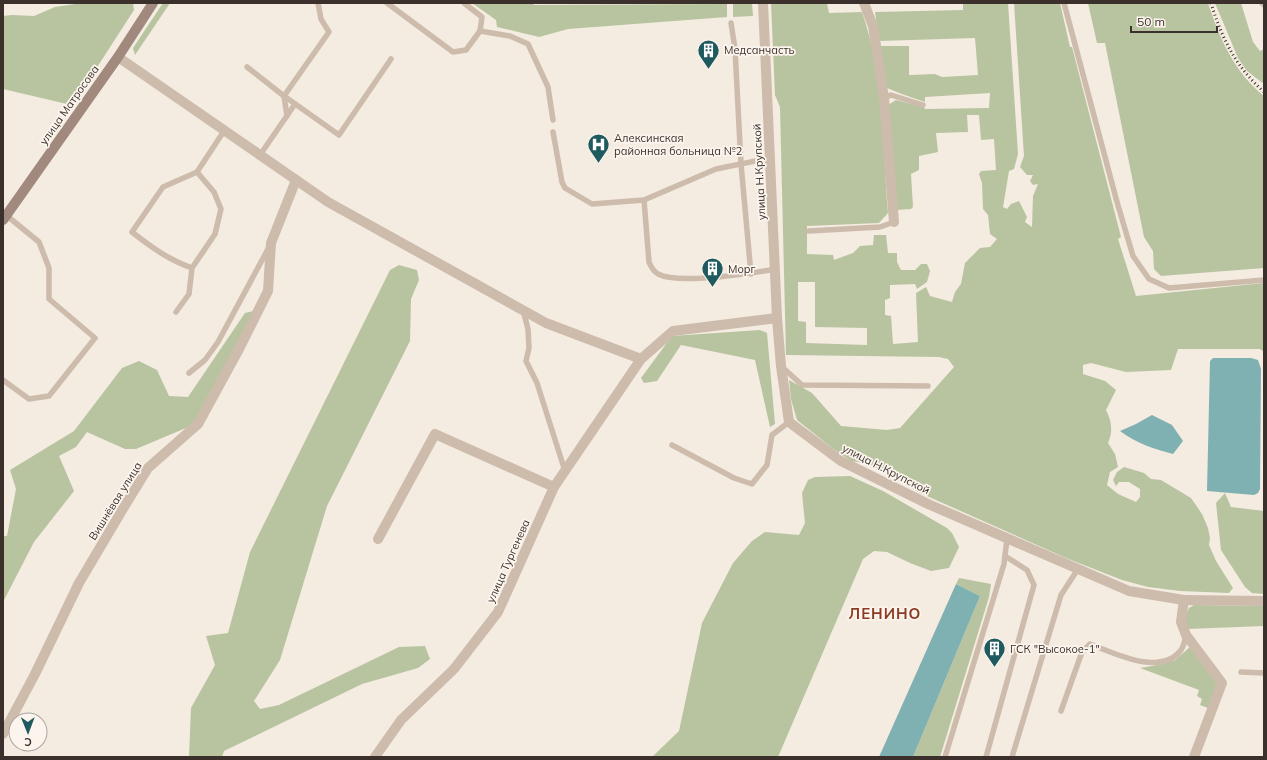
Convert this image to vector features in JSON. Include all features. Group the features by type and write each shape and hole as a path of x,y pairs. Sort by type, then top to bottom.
{"main road":[{"name":"улица Матросова","path":"4,218 118,58 153,3"}],"street":[{"name":"улица Н.Крупской","path":"763,3 777,318 781,366 789,422 841,461 928,504 1129,591 1184,600 1264,601"},
{"path":"864,3 873,26 884,98 894,222"},
{"path":"118,58 328,202 546,323 641,359"},
{"name":"Вишнёвая улица","path":"3,734 35,674 79,583 148,468 198,424 268,292 271,243 296,180"},
{"name":"улица Тургенева","path":"375,757 401,720 454,669 498,612 554,487 641,359 673,332 777,318"},
{"path":"378,539 436,434 554,487"},
{"path":"1184,600 1181,622 1186,635 1222,683 1194,757"}],"lane":[{"path":"287,116 284,96 329,32 321,19 318,3"},
{"path":"387,3 453,52 466,50 480,31 482,17 464,3"},
{"path":"1064,3 1133,256 1149,279 1169,288 1264,280"},
{"path":"731,23 736,49 742,164 751,274"},
{"path":"480,31 510,36 528,44 548,87 551,101 552,120"},
{"path":"248,67 284,96 339,135 391,59"},
{"path":"884,98 891,95 923,105"},
{"path":"260,155 295,104"},
{"path":"192,268 176,262 156,250 132,232 163,187 197,172 224,131"},
{"path":"553,132 562,182 566,188 592,204 644,200 716,169 770,158"},
{"path":"176,312 189,294 192,268 215,234 222,209 214,192 197,172"},
{"path":"644,200 649,262 653,270 659,274 676,278 738,276 776,270"},
{"path":"3,380 29,399 48,396 95,338 49,298 49,268 39,242 4,218"},
{"path":"809,231 880,227 894,222"},
{"path":"189,373 205,360 218,342 271,243"},
{"path":"523,310 528,329 529,348 526,361 537,383 565,472"},
{"path":"781,366 802,385 928,386"},
{"path":"672,445 734,478 752,484 767,465 772,436 789,422"},
{"path":"945,757 1005,556 1008,539"},
{"path":"986,757 1034,585 1027,570 1005,556"},
{"path":"1012,757 1061,595 1078,569"},
{"path":"1061,711 1082,652 1090,644 1135,660 1157,663 1168,660 1181,650 1186,635"},
{"path":"1241,672 1264,673"}],"green space":[{"path":"82,3 133,3 134,10 83,89 67,104 3,89 3,16 34,16 55,7"},
{"path":"163,3 170,3 135,55 133,48"},
{"path":"472,3 533,3 534,5 727,4 727,17 568,29 539,37 497,27 496,20"},
{"path":"733,3 752,3 753,16 733,17"},
{"path":"771,3 827,3 829,13 862,12 869,35 878,85 888,213 879,223 807,226 807,254 833,255 834,260 853,253 860,246 873,245 874,235 886,235 888,253 897,253 897,262 901,270 915,270 921,264 927,264 930,271 927,282 917,289 915,284 890,285 890,298 885,300 885,315 891,316 893,344 918,342 916,293 926,287 930,296 952,302 955,292 961,284 965,263 980,248 990,247 997,239 990,234 988,215 983,209 982,183 979,174 981,171 996,170 994,139 981,140 979,115 967,115 968,132 936,133 938,152 919,156 919,170 911,174 913,207 911,209 896,210 888,105 896,100 924,107 925,109 989,108 990,93 925,97 925,102 885,87 879,46 909,46 909,75 935,74 942,77 978,75 975,38 879,41 875,12 963,10 963,3 1008,3 1018,154 1014,169 1009,171 1003,207 1007,209 1011,204 1019,201 1027,217 1025,222 1032,227 1033,196 1038,184 1033,185 1030,181 1033,175 1027,175 1020,167 1024,156 1014,3 1060,3 1070,47 1072,47 1121,237 1118,239 1136,296 1264,283 1264,352 1260,349 1178,349 1171,370 1126,372 1091,363 1083,365 1083,374 1105,381 1116,390 1106,410 1111,426 1111,434 1108,443 1115,454 1118,467 1110,472 1107,485 1118,494 1136,502 1140,497 1140,489 1129,482 1119,482 1116,486 1113,480 1117,472 1124,467 1144,473 1151,479 1161,480 1191,498 1202,514 1208,528 1210,538 1209,545 1216,561 1233,588 1229,593 1180,591 1148,587 1122,580 1066,558 918,492 870,464 851,461 797,420 791,399 789,380 812,393 841,426 887,430 900,428 954,367 948,359 939,357 786,355 780,107 775,95","holes":["798,282 815,282 815,327 867,328 867,345 806,343 806,322 798,321"]},
{"path":"1088,3 1208,3 1223,42 1236,66 1253,87 1264,96 1264,268 1161,276 1154,269 1153,251 1144,237 1105,43 1097,43"},
{"path":"1215,3 1241,3 1253,42 1260,51 1264,49 1264,84 1247,71 1238,58"},
{"path":"399,265 417,270 419,280 411,299 410,341 327,506 280,660 254,701 260,709 279,705 399,647 425,646 430,659 418,668 362,684 224,751 222,757 189,757 191,708 215,665 206,636 228,633 250,552 390,270"},
{"path":"254,311 193,425 136,449 125,449 87,432 76,447 59,456 74,491 34,542 3,602 3,536 7,536 16,489 10,470 74,431 122,368 139,361 157,370 169,396 188,397 245,313"},
{"path":"760,330 767,333 775,424 770,427 755,360 681,345 657,381 644,383 641,378 672,336"},
{"path":"850,476 883,491 947,528 952,533 959,547 949,568 931,571 887,552 874,551 863,559 778,757 652,757 679,731 702,623 733,563 752,541 765,532 799,535 805,523 802,493 808,480 815,477"},
{"path":"1225,493 1231,507 1264,511 1264,594 1252,593 1245,587 1221,550 1216,503"},
{"path":"959,578 991,584 989,597 940,757 913,757 980,596 956,584"},
{"path":"1194,605 1264,606 1264,626 1187,629 1184,619 1189,608"},
{"path":"1190,647 1217,684 1208,708 1200,705 1202,699 1197,696 1199,690 1140,668 1163,664 1175,660"}],"water":[{"path":"1213,358 1251,358 1258,360 1261,369 1260,489 1258,493 1254,495 1207,491 1210,361"},
{"path":"1152,415 1172,425 1183,441 1173,454 1145,445 1120,431"},
{"path":"956,584 980,596 913,757 879,757"}],"railway":[{"path":"1211,3 1220,29 1231,52 1245,73 1264,92"}],"place":[{"name":"Медсанчасть","path":"709,70"},
{"name":"Алексинская районная больница №2","path":"599,164"},
{"name":"Морг","path":"713,288"},
{"name":"ГСК \"Высокое-1\"","path":"994,668"}],"district":[{"name":"ЛЕНИНО","path":"885,614"}]}
